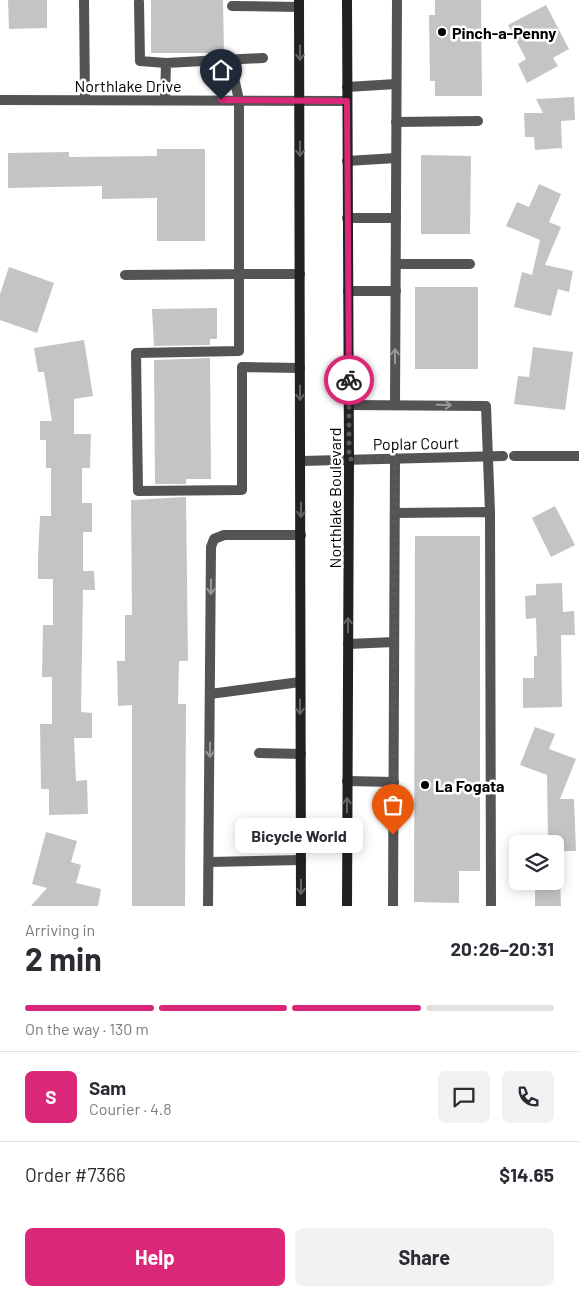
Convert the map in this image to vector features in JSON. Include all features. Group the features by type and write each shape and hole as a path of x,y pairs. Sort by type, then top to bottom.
{"main road":[{"name":"Northlake Boulevard","path":"347,0 349,405 347,906"},
{"name":"Northlake Boulevard","path":"299,3 301,906"}],"street":[{"path":"84,0 85,100"},
{"path":"395,404 396,0"},
{"path":"139,2 140,61 166,63 263,58"},
{"path":"232,6 299,3"},
{"path":"230,60 239,100 239,351 242,367 242,490 138,492 136,353 239,351"},
{"path":"166,63 166,100"},
{"path":"346,87 396,84"},
{"name":"Northlake Drive","path":"0,100 347,101"},
{"path":"396,122 478,121"},
{"path":"347,161 396,158"},
{"path":"347,218 396,218"},
{"path":"396,264 470,264"},
{"path":"125,275 300,274"},
{"path":"348,292 396,291"},
{"path":"242,367 300,368"},
{"path":"349,405 486,406 490,512 491,906"},
{"name":"Poplar Court","path":"300,461 503,456"},
{"path":"514,456 579,456"},
{"path":"393,906 395,458"},
{"path":"395,513 490,512"},
{"path":"208,906 211,547 214,539 224,535 301,535"},
{"path":"348,644 394,642"},
{"path":"210,694 300,682"},
{"path":"259,753 301,754"},
{"path":"347,781 394,782"},
{"path":"209,862 301,860"}],"building":[{"path":"8,0 47,0 47,28 9,29"},
{"path":"151,0 223,0 224,53 151,53"},
{"path":"435,0 481,0 482,96 435,96 435,81 430,81 429,15 435,15"},
{"path":"546,5 569,49 553,58 558,66 527,83 518,64 526,59 508,25"},
{"path":"574,97 575,120 561,121 562,151 561,148 535,150 534,137 525,137 524,113 543,113 536,99"},
{"path":"157,149 205,149 205,241 157,241 157,198 102,199 102,186 8,188 8,153 69,152 69,157 157,156"},
{"path":"421,155 471,156 470,234 421,234"},
{"path":"539,184 561,194 549,222 561,227 545,265 573,271 569,292 558,289 551,316 514,307 522,272 532,275 540,240 506,226 517,202 529,207"},
{"path":"9,267 54,283 37,333 0,320 0,294"},
{"path":"415,287 478,287 478,369 415,369"},
{"path":"217,308 217,339 210,339 210,345 154,346 152,309"},
{"path":"84,340 93,396 74,399 74,434 91,434 90,468 82,468 82,503 92,503 92,532 83,532 83,571 94,571 95,590 83,590 81,712 92,713 92,738 74,738 76,781 87,780 88,814 49,815 49,789 41,789 40,724 52,724 52,677 42,677 43,625 53,625 53,579 38,579 38,558 40,516 51,516 51,468 46,468 46,440 40,440 40,421 52,421 44,372 38,372 34,348"},
{"path":"533,347 573,352 565,410 514,404 518,376 529,377"},
{"path":"210,358 211,479 186,479 186,484 155,484 154,360"},
{"path":"186,497 188,661 179,661 178,704 186,704 185,906 132,906 132,705 118,706 117,661 125,661 125,615 132,615 131,500"},
{"path":"555,506 575,545 551,557 532,518"},
{"path":"415,536 480,536 480,871 459,871 459,903 414,902"},
{"path":"562,583 563,612 574,611 575,635 561,635 562,707 523,708 523,678 534,678 534,656 537,656 536,618 526,619 525,596 536,595 536,584"},
{"path":"535,727 555,734 549,749 576,759 560,799 574,799 576,851 564,851 564,835 548,835 547,775 520,765"},
{"path":"46,832 77,841 71,862 81,865 76,883 101,889 98,906 31,906 47,888 32,884"},
{"path":"535,890 560,890 561,906 535,906"}],"way so far":[{"path":"349,380 349,459 395,458 393,835"}],"place":[{"name":"Pinch-a-Penny","path":"442,32"},
{"name":"La Fogata","path":"425,785"},
{"name":"Bicycle World","path":"393,835"}],"route":[{"path":"221,100 347,101 349,380"}]}
